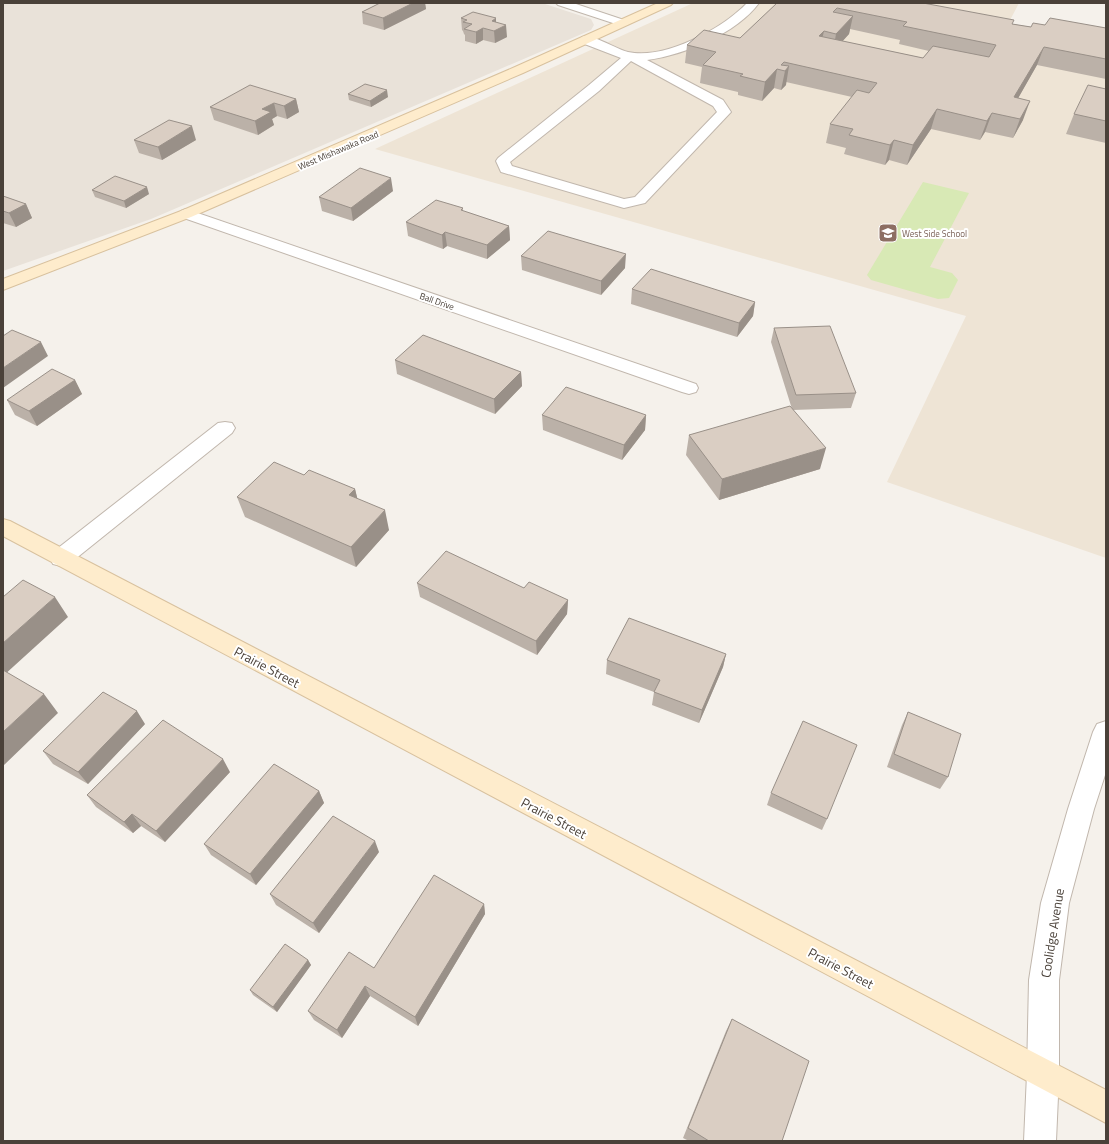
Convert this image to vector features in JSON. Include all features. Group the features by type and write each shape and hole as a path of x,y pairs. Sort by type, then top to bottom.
{"main road":[{"name":"West Mishawaka Road","path":"3,285 186,214 329,153 623,24 667,3"},
{"name":"Prairie Street","path":"3,527 1106,1107"}],"street":[{"path":"562,3 623,24"},
{"path":"586,40 630,56 718,103 724,112 640,200 624,204 506,169 503,161 594,88 630,56 649,57 692,44 721,29 749,8 753,3"},
{"name":"Ball Drive","path":"186,214 689,388"},
{"path":"61,558 225,428"},
{"name":"Coolidge Avenue","path":"1040,1141 1043,1074 1044,980 1055,903 1081,809 1106,732"}],"shaded area":[{"path":"3,3 542,3 591,19 594,25 591,30 151,219 3,271"},
{"name":"West Side School","path":"693,3 1019,3 1008,24 1106,44 1106,558 887,482 966,316 375,149"}],"green space":[{"path":"923,182 969,193 930,267 952,273 958,280 949,298 938,299 871,280 867,275"}],"building":[{"path":"380,3 413,3 383,18 362,12"},
{"path":"777,3 923,3 1014,20 1012,24 1031,27 1033,23 1045,25 1050,18 1106,28 1106,59 1044,47 1014,97 1030,101 1020,119 992,113 987,121 937,109 913,145 894,140 890,145 849,135 853,129 830,124 857,90 869,93 877,83 784,62 781,65 789,66 785,71 777,69 765,82 740,76 743,74 703,65 716,52 687,45 704,30 740,38","holes":["837,8 907,22 903,26 996,45 989,57 933,46 923,58 819,36 824,31 836,34 853,16 833,12"]},
{"path":"473,12 496,18 492,21 506,25 494,31 483,28 476,32 464,29 472,24 463,22 467,20 461,18"},
{"path":"365,84 387,90 370,101 348,94"},
{"path":"250,85 296,99 284,106 274,103 262,109 271,112 255,121 210,107"},
{"path":"1088,85 1106,89 1106,121 1074,114"},
{"path":"169,120 192,126 158,147 134,140"},
{"path":"360,168 391,178 351,208 319,197"},
{"path":"115,176 147,187 124,201 92,190"},
{"path":"3,196 26,204 9,213 3,211"},
{"path":"436,200 463,208 461,210 509,226 487,245 445,232 442,235 406,222"},
{"path":"548,231 626,254 601,281 521,256"},
{"path":"651,269 755,302 739,323 632,289"},
{"path":"830,326 856,393 796,395 774,328"},
{"path":"12,330 41,342 3,368 3,336"},
{"path":"423,335 521,372 494,399 395,360"},
{"path":"52,369 75,380 29,411 7,400"},
{"path":"566,387 646,415 624,445 542,415"},
{"path":"790,406 826,448 722,479 689,435"},
{"path":"274,462 304,475 309,470 355,489 349,495 385,510 351,547 237,497"},
{"path":"446,551 524,588 529,582 568,600 536,641 417,583"},
{"path":"23,580 55,597 3,643 3,597"},
{"path":"629,618 726,654 702,710 654,692 660,680 607,660"},
{"path":"3,670 44,694 3,732"},
{"path":"103,692 137,711 78,772 43,751"},
{"path":"908,712 961,734 948,777 894,754"},
{"path":"163,720 223,759 156,831 132,814 124,822 87,795"},
{"path":"803,721 857,745 827,819 771,793"},
{"path":"274,764 319,791 250,874 204,844"},
{"path":"333,816 375,841 313,923 270,894"},
{"path":"434,875 484,904 415,1017 365,986 337,1030 308,1011 349,952 374,968"},
{"path":"285,944 308,960 273,1007 250,990"},
{"path":"732,1019 809,1061 782,1141 709,1141 688,1128"}],"place":[{"name":"West Side School","path":"888,233"}]}
